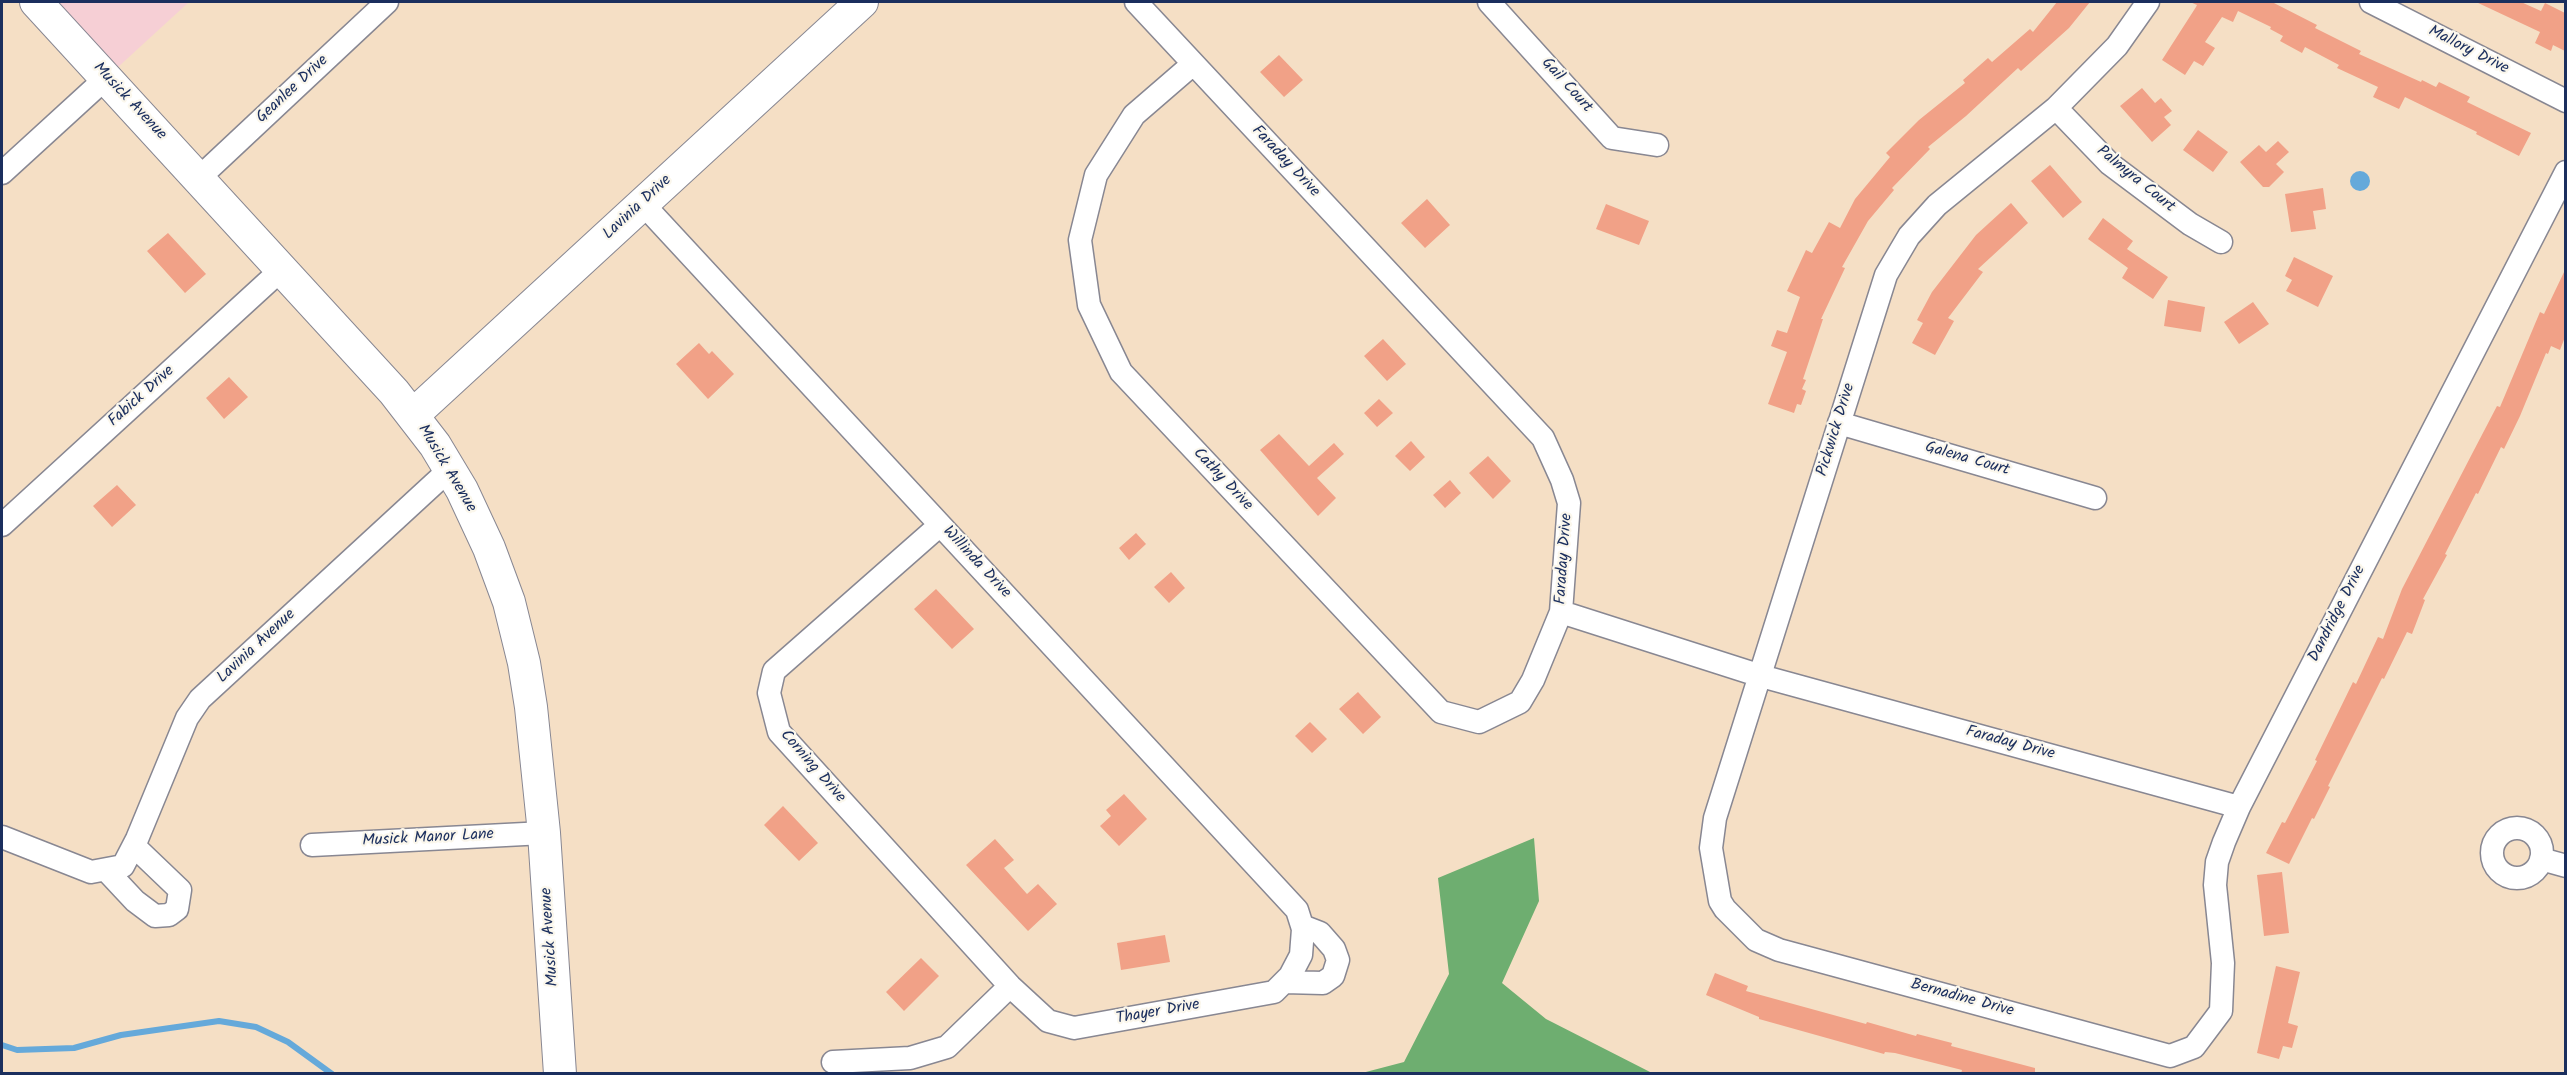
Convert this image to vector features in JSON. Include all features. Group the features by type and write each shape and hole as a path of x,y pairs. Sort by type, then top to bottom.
{"street":[{"name":"Musick Avenue","path":"36,2 413,414 450,469 489,549 508,602 517,633 531,707 543,833 560,1074"},
{"name":"Geanlee Drive","path":"199,178 387,2"},
{"name":"Lavinia Drive","path":"413,414 862,2"},
{"name":"Faraday Drive","path":"1136,2 1543,438 1562,480 1569,503 1561,612 1761,676 2239,807"},
{"name":"Gail Court","path":"1489,2 1612,138 1657,145"},
{"name":"Pickwick Drive","path":"1756,940 1720,901 1711,848 1715,818 1886,275 1909,236 1937,205 2056,108 2117,46 2148,2"},
{"name":"Mallory Drive","path":"2371,2 2565,100"},
{"name":"Cathy Drive","path":"1193,64 1134,115 1096,175 1080,240 1089,305 1121,372 1441,712 1479,722 1520,702 1533,680 1561,612"},
{"path":"2,172 106,78"},
{"name":"Palmyra Court","path":"2056,108 2110,164 2182,218 2221,242"},
{"name":"Dandridge Drive","path":"2170,1056 2194,1047 2222,1011 2223,963 2215,885 2217,862 2239,807 2565,172"},
{"name":"Willinda Drive","path":"643,204 1297,910 1302,926 1320,933 1334,950 1338,960 1333,976 1323,983 1284,982"},
{"name":"Fabick Drive","path":"2,525 282,269"},
{"name":"Galena Court","path":"1839,423 2095,498"},
{"name":"Lavinia Avenue","path":"115,868 134,846 187,717 200,699 450,469"},
{"name":"Corning Drive","path":"940,525 774,671 769,693 779,732 1010,986"},
{"name":"Musick Manor Lane","path":"312,845 543,833"},
{"path":"2,837 91,872 115,868 135,901 155,916 169,915 177,909 180,890 134,846"},
{"path":"2541,859 2565,866"},
{"path":"1284,982 1301,955 1302,926"},
{"name":"Bernadine Drive","path":"1756,940 1779,950 2170,1056"},
{"name":"Thayer Drive","path":"1010,986 1048,1021 1074,1028 1274,992 1284,982"},
{"path":"833,1062 910,1058 947,1047 1010,986"}],"shaded area":[{"path":"56,2 189,2 117,68"}],"green space":[{"path":"1534,838 1539,901 1502,983 1546,1019 1652,1073 1362,1073 1404,1062 1449,974 1438,878"}],"water":[{"path":"2360,171 2367,174 2370,181 2367,188 2360,191 2353,188 2350,181 2353,174"}],"building":[{"path":"2057,2 2090,2 2069,28 2021,71 2018,68 1928,147 1930,149 1892,188 1894,190 1868,221 1842,267 1845,268 1821,319 1823,319 1803,379 1806,380 1802,389 1806,391 1801,405 1797,404 1794,413 1768,404 1787,352 1771,346 1777,330 1787,333 1800,297 1787,291 1806,250 1812,253 1829,222 1840,228 1855,199 1890,157 1886,153 1919,120 1965,83 1963,80 1988,58 1992,62 2030,29 2033,32"},
{"path":"2190,2 2272,2 2317,25 2315,28 2361,51 2359,54 2421,82 2422,80 2436,87 2439,82 2470,97 2467,102 2531,133 2519,156 2476,134 2477,132 2405,97 2399,109 2373,97 2378,87 2337,68 2339,65 2305,47 2302,53 2280,41 2283,36 2270,29 2271,27 2238,11 2233,22 2222,17 2205,42 2215,48 2203,66 2194,61 2185,75 2162,60 2197,5"},
{"path":"2476,2 2521,2 2541,11 2545,3 2565,13 2565,51 2553,45 2551,51 2535,43 2540,32"},
{"path":"1279,55 1303,80 1284,97 1260,72"},
{"path":"2142,88 2155,103 2161,98 2172,111 2164,117 2171,125 2152,142 2120,106"},
{"path":"2198,130 2228,152 2213,172 2183,150"},
{"path":"2278,141 2289,152 2276,164 2284,172 2269,187 2263,187 2240,162 2259,145 2266,152"},
{"path":"2050,165 2082,202 2063,218 2031,181"},
{"path":"2323,188 2326,209 2313,211 2316,229 2291,232 2285,194"},
{"path":"1427,199 1450,225 1425,248 1401,223"},
{"path":"2011,203 2028,223 1978,269 1983,272 1948,318 1954,321 1935,355 1912,343 1923,323 1917,320 1932,292 1976,235"},
{"path":"1606,204 1649,221 1639,245 1596,229"},
{"path":"2103,218 2133,241 2127,249 2168,277 2153,299 2122,278 2128,268 2088,239"},
{"path":"168,233 206,274 185,293 147,251"},
{"path":"2294,257 2333,276 2318,307 2286,291 2292,280 2285,276"},
{"path":"2565,270 2565,337 2560,350 2551,346 2548,354 2546,353 2504,449 2501,447 2478,494 2476,493 2423,599 2425,600 2412,634 2407,632 2384,679 2382,678 2314,819 2312,818 2289,864 2266,853 2282,822 2285,823 2317,761 2315,760 2353,682 2356,684 2378,637 2383,639 2402,589 2497,406 2500,407 2540,312 2544,314"},
{"path":"2168,300 2205,307 2201,332 2164,326"},
{"path":"2253,302 2269,324 2239,344 2224,322"},
{"path":"1383,339 1406,364 1387,381 1364,356"},
{"path":"699,343 709,354 712,351 734,374 708,399 676,364"},
{"path":"229,377 248,397 224,419 206,398"},
{"path":"1379,399 1393,413 1377,427 1364,413"},
{"path":"1279,434 1309,466 1334,443 1344,454 1317,478 1336,498 1318,516 1260,450"},
{"path":"1411,441 1425,457 1410,471 1395,456"},
{"path":"1488,456 1511,481 1493,499 1469,473"},
{"path":"1450,480 1461,493 1445,508 1433,495"},
{"path":"117,485 136,505 112,527 93,506"},
{"path":"1136,533 1146,544 1129,560 1119,548"},
{"path":"1171,572 1185,588 1169,603 1154,587"},
{"path":"936,589 974,629 952,649 914,609"},
{"path":"1358,692 1381,717 1363,734 1339,709"},
{"path":"1310,722 1327,739 1312,753 1295,736"},
{"path":"1124,794 1147,819 1119,846 1100,826 1111,816 1106,810"},
{"path":"783,806 818,843 799,861 764,825"},
{"path":"995,839 1014,860 1004,868 1027,894 1038,884 1057,904 1028,931 966,865"},
{"path":"2282,872 2289,933 2264,936 2257,875"},
{"path":"1165,935 1170,962 1121,970 1117,943"},
{"path":"921,958 939,976 904,1011 886,992"},
{"path":"2276,966 2300,972 2288,1023 2298,1026 2292,1048 2283,1046 2279,1059 2257,1053"},
{"path":"1715,973 1748,986 1746,991 1866,1024 1867,1022 1916,1036 1917,1034 1952,1043 1951,1046 2035,1068 2035,1074 1961,1074 1962,1070 1895,1053 1885,1052 1884,1054 1759,1019 1759,1017 1706,995"}],"waterway":[{"path":"2,1045 17,1050 74,1048 121,1035 219,1021 256,1027 288,1042 332,1074"}]}
